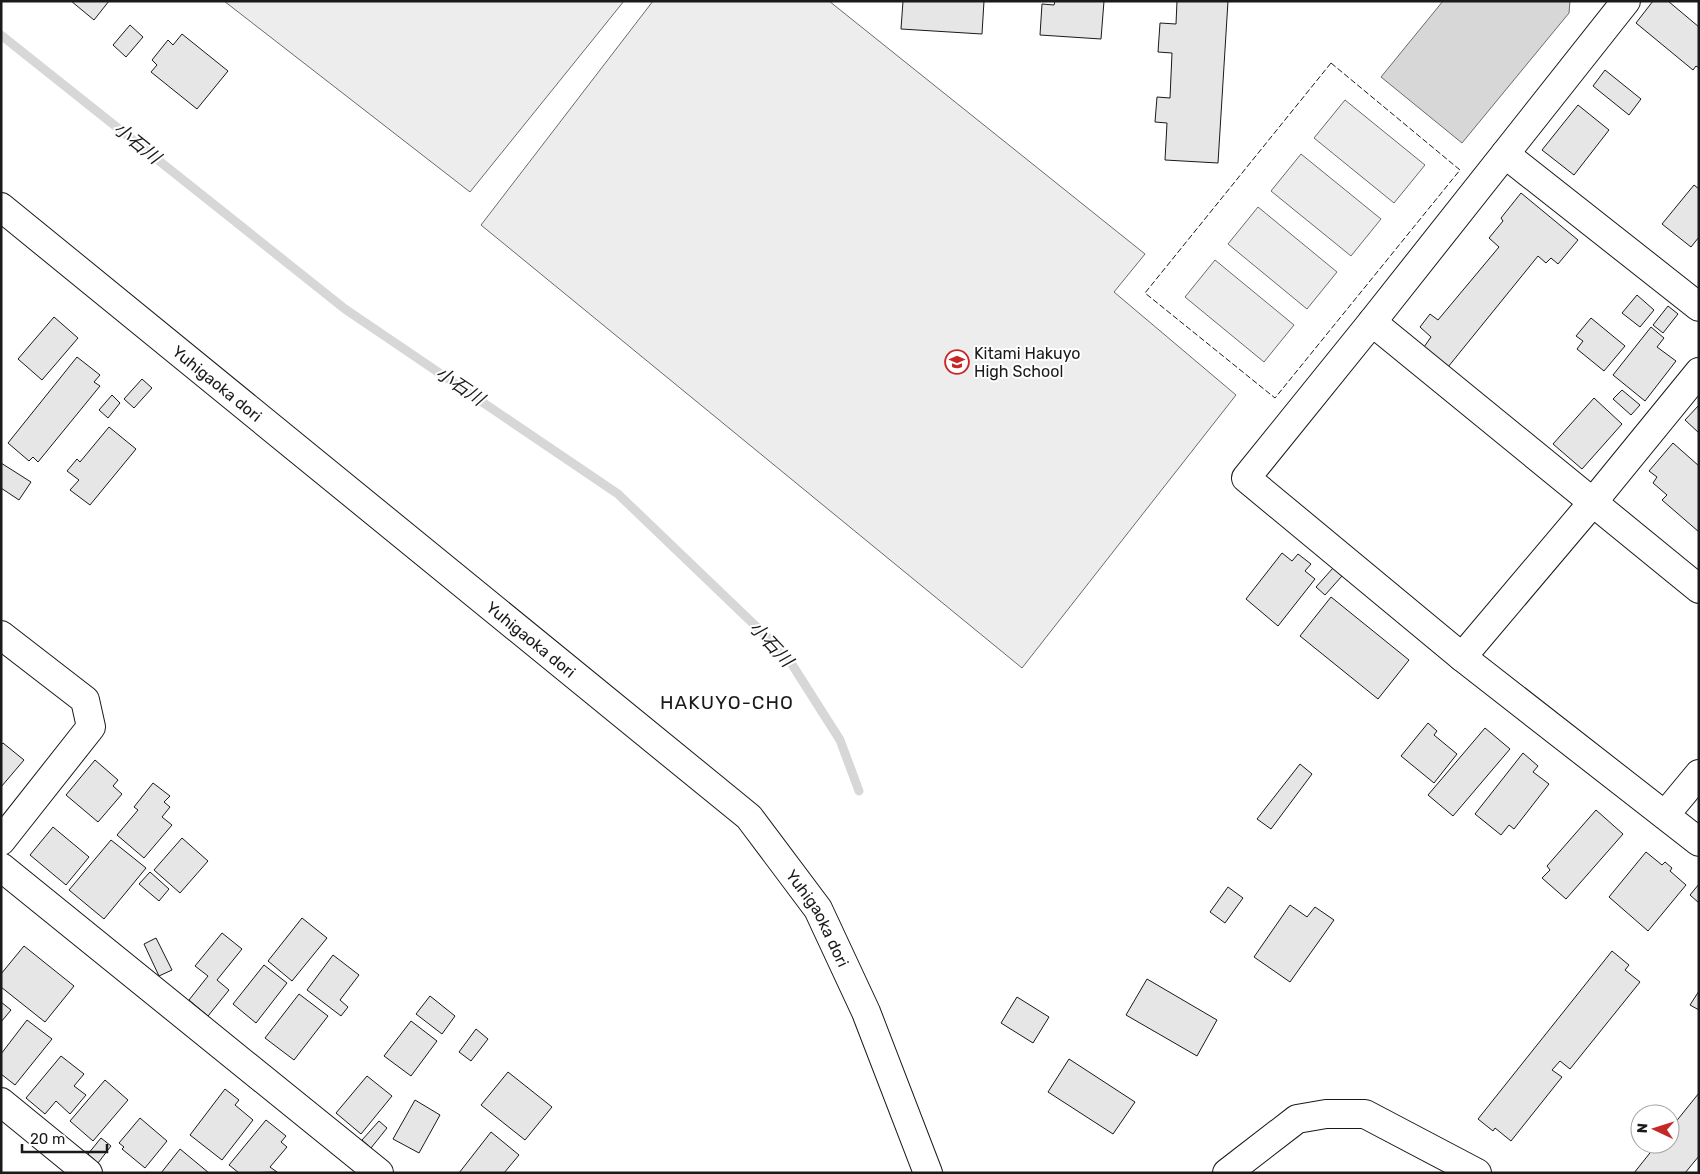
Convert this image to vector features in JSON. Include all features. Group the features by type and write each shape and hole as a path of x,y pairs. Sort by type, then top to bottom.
{"street":[{"path":"1626,1 1246,478 1462,656 1699,842"},
{"path":"1505,154 1699,307"},
{"name":"Yuhigaoka dori","path":"1,207 749,817 818,909 866,1012 928,1173"},
{"path":"1372,322 1594,502 1699,590"},
{"path":"1462,656 1594,502 1699,372"},
{"path":"1,635 85,700 91,727 10,812 1,841"},
{"path":"1665,815 1699,774"},
{"path":"1,867 379,1173"},
{"path":"1,1102 88,1173"},
{"path":"1227,1173 1297,1119 1326,1114 1365,1114 1478,1173"}],"shaded area":[{"path":"224,1 624,1 470,192"},
{"path":"653,1 829,1 1145,254 1114,292 1236,395 1022,668 481,225"},
{"path":"1443,1 1570,1 1569,13 1462,143 1381,77"},
{"path":"1345,100 1425,165 1394,203 1314,138"},
{"path":"1301,154 1381,219 1351,256 1271,191"},
{"path":"1258,207 1337,272 1307,309 1228,244"},
{"path":"1215,260 1294,325 1264,362 1185,297"}],"building":[{"path":"71,1 109,1 94,20"},
{"path":"903,1 984,1 982,34 901,29"},
{"path":"1055,1 1104,1 1101,39 1040,35 1042,4 1054,5"},
{"path":"1177,1 1228,1 1218,163 1165,160 1167,123 1155,122 1157,97 1170,98 1172,53 1158,52 1160,23 1176,24"},
{"path":"1653,1 1668,1 1699,27 1699,68 1696,66 1693,70 1636,23"},
{"path":"130,25 143,37 126,57 113,45"},
{"path":"182,34 228,71 197,109 151,72 157,65 152,60 168,40 173,45"},
{"path":"1605,70 1641,99 1629,115 1593,86"},
{"path":"1578,105 1609,130 1574,175 1542,150"},
{"path":"1694,185 1699,189 1699,237 1691,247 1662,224"},
{"path":"1521,193 1578,240 1558,264 1551,258 1546,263 1538,256 1448,367 1424,347 1431,337 1420,327 1430,314 1438,320 1499,247 1489,238 1503,221 1501,218"},
{"path":"1637,295 1654,310 1640,327 1622,313"},
{"path":"1668,306 1678,314 1663,333 1653,325"},
{"path":"54,317 78,338 42,380 18,359"},
{"path":"1591,318 1625,346 1604,371 1577,349 1583,341 1576,336"},
{"path":"1651,327 1664,338 1657,347 1676,361 1645,401 1613,375"},
{"path":"77,357 100,375 94,382 100,386 38,462 33,457 29,461 8,443"},
{"path":"142,379 152,388 134,408 124,399"},
{"path":"1622,390 1640,405 1631,415 1613,399"},
{"path":"112,395 120,403 108,418 99,410"},
{"path":"1594,398 1622,424 1582,469 1553,444"},
{"path":"1699,405 1699,433 1685,420"},
{"path":"109,427 136,449 90,505 70,490 79,480 67,471 77,459 80,462"},
{"path":"1673,443 1699,466 1699,532 1662,500 1667,495 1653,483 1657,477 1649,471"},
{"path":"1,463 31,482 19,500 1,488"},
{"path":"1282,553 1292,561 1298,554 1311,564 1305,571 1315,579 1278,626 1246,599"},
{"path":"1333,568 1342,576 1325,595 1316,587"},
{"path":"1331,597 1409,660 1378,699 1300,636"},
{"path":"1428,723 1437,731 1434,735 1457,754 1434,783 1401,756"},
{"path":"1485,728 1510,749 1453,816 1428,795"},
{"path":"3,743 24,760 1,787 1,745"},
{"path":"1523,753 1538,766 1533,772 1549,784 1514,829 1509,825 1501,835 1475,814"},
{"path":"95,760 118,780 113,786 122,794 98,822 66,795"},
{"path":"1300,764 1312,774 1271,829 1257,819"},
{"path":"153,783 170,796 164,802 170,807 162,817 172,825 144,858 117,835 138,810 134,807"},
{"path":"1596,810 1623,834 1566,899 1542,878 1550,870 1547,866"},
{"path":"53,827 89,857 66,885 30,855"},
{"path":"182,838 208,861 180,893 154,870"},
{"path":"111,840 146,868 104,919 69,890"},
{"path":"1646,852 1662,865 1665,862 1672,868 1670,871 1686,885 1648,931 1609,897"},
{"path":"150,872 169,889 159,901 139,884"},
{"path":"1699,884 1699,903 1690,895"},
{"path":"1228,887 1243,898 1225,923 1210,912"},
{"path":"1290,905 1307,917 1315,907 1334,920 1290,982 1254,957"},
{"path":"302,918 327,938 292,981 268,961"},
{"path":"222,933 242,949 217,980 229,990 208,1016 189,1000 208,976 195,966"},
{"path":"156,938 172,970 159,976 144,944"},
{"path":"24,946 74,986 45,1022 1,987 1,974"},
{"path":"1612,951 1629,965 1625,970 1640,982 1570,1069 1560,1061 1552,1070 1562,1077 1511,1141 1495,1128 1493,1131 1478,1119"},
{"path":"333,955 359,975 340,1000 348,1007 341,1016 307,990"},
{"path":"264,965 287,983 256,1023 233,1004"},
{"path":"1147,979 1217,1020 1197,1056 1126,1015"},
{"path":"1699,991 1699,1010 1690,1005"},
{"path":"299,994 328,1016 294,1060 265,1038"},
{"path":"430,996 455,1016 442,1034 416,1014"},
{"path":"1017,997 1049,1017 1033,1043 1001,1023"},
{"path":"1,1002 11,1010 1,1022"},
{"path":"27,1020 52,1039 15,1085 1,1074 1,1054"},
{"path":"411,1021 437,1041 411,1076 384,1056"},
{"path":"476,1029 488,1039 471,1061 459,1052"},
{"path":"61,1056 84,1074 74,1086 86,1095 70,1114 56,1101 45,1114 26,1098"},
{"path":"1069,1059 1135,1102 1113,1134 1048,1092"},
{"path":"508,1072 552,1107 525,1140 481,1105"},
{"path":"367,1076 392,1096 361,1134 336,1113"},
{"path":"105,1080 128,1100 93,1141 70,1121"},
{"path":"225,1089 239,1100 235,1105 253,1120 222,1160 190,1135"},
{"path":"1699,1093 1699,1156 1685,1173 1634,1173 1649,1154 1680,1154 1680,1117"},
{"path":"415,1100 440,1115 419,1153 393,1139"},
{"path":"140,1118 167,1141 145,1168 122,1149 124,1147 119,1143"},
{"path":"266,1120 286,1136 281,1142 287,1147 270,1167 277,1172 239,1173 229,1165"},
{"path":"379,1121 387,1128 371,1148 362,1140"},
{"path":"491,1132 519,1155 504,1173 459,1173"},
{"path":"101,1138 111,1146 98,1163 88,1154"},
{"path":"180,1149 209,1173 161,1173"}],"waterway":[{"name":"小石川","path":"1,35 345,309 618,494 786,655 840,740 859,791"}],"fence":[{"path":"1331,63 1460,170 1275,398 1145,293 1331,63"}],"place":[{"name":"Kitami Hakuyo High School","path":"957,362"}],"district":[{"name":"HAKUYO-CHO","path":"727,702"}]}
